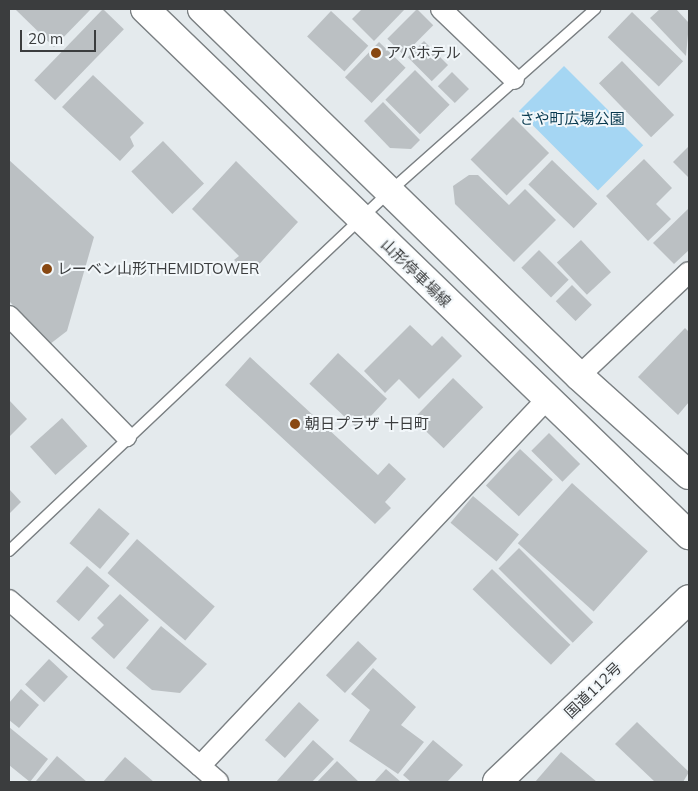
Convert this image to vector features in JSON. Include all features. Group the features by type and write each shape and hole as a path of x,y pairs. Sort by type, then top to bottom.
{"main road":[{"name":"山形停車場線","path":"145,9 360,220 689,536"},
{"path":"202,9 579,376 689,475"},
{"name":"国道112号","path":"497,782 689,599"}],"street":[{"path":"441,9 514,79"},
{"path":"579,376 689,272"},
{"path":"9,316 126,436"},
{"path":"200,766 547,399"},
{"path":"9,600 218,782"}],"lane":[{"path":"9,551 126,436 389,192 594,9"}],"green space":[{"name":"さや町広場公園","path":"564,66 643,145 598,190 519,111"}],"building":[{"path":"15,9 91,9 54,47"},
{"path":"103,9 124,29 55,100 34,80"},
{"path":"362,9 405,9 374,41 352,19"},
{"path":"417,9 433,25 404,55 387,39"},
{"path":"660,9 676,9 689,23 686,56 650,18"},
{"path":"331,11 368,46 344,71 307,37"},
{"path":"632,12 683,61 659,86 608,37"},
{"path":"424,41 448,65 432,81 408,57"},
{"path":"379,42 406,68 372,103 345,77"},
{"path":"622,61 674,115 651,137 599,83"},
{"path":"415,70 450,105 420,134 385,100"},
{"path":"452,72 469,89 455,103 438,86"},
{"path":"93,75 144,123 130,137 134,146 120,161 62,107"},
{"path":"383,102 420,140 411,149 390,148 364,121"},
{"path":"513,117 549,153 507,195 471,159"},
{"path":"163,141 204,183 172,214 131,172"},
{"path":"689,146 689,178 673,162"},
{"path":"644,159 672,188 656,204 671,219 648,241 606,196"},
{"name":"レーベン山形THEMIDTOWER","path":"9,160 94,237 67,331 50,344 9,301"},
{"path":"552,160 597,204 574,228 528,184"},
{"path":"236,161 298,222 250,274 234,260 239,256 192,209"},
{"path":"469,175 478,175 509,205 525,189 556,220 514,262 455,204 453,186"},
{"path":"689,208 689,250 674,264 653,243"},
{"path":"581,240 611,272 587,295 557,263"},
{"path":"539,250 569,280 551,297 521,268"},
{"path":"572,285 592,305 576,321 556,301"},
{"path":"410,325 432,346 442,336 462,356 419,399 399,379 385,393 364,371"},
{"path":"685,328 689,332 689,402 678,415 638,377"},
{"path":"338,353 387,399 358,429 309,384"},
{"name":"朝日プラザ 十日町","path":"250,357 378,475 389,463 406,479 385,502 391,508 375,524 225,385"},
{"path":"453,378 483,407 444,448 413,419"},
{"path":"9,400 27,419 9,437"},
{"path":"62,418 87,446 55,475 30,447"},
{"path":"549,433 580,464 562,482 531,451"},
{"path":"520,449 553,480 519,516 486,486"},
{"path":"572,483 648,551 594,611 518,543"},
{"path":"9,489 21,502 9,514"},
{"path":"473,496 519,535 496,561 451,523"},
{"path":"99,508 130,534 100,569 69,543"},
{"path":"137,539 215,607 185,641 107,573"},
{"path":"519,548 593,622 573,643 498,569"},
{"path":"87,566 110,586 79,621 56,601"},
{"path":"492,569 570,645 551,665 473,589"},
{"path":"120,594 149,620 114,659 91,638 104,625 97,618"},
{"path":"161,626 207,664 180,693 152,690 126,668"},
{"path":"358,641 377,659 345,693 326,675"},
{"path":"49,659 68,677 44,702 25,685"},
{"path":"373,668 416,707 401,725 424,742 398,774 349,741 370,710 351,694"},
{"path":"21,689 39,705 19,728 9,720 9,703"},
{"path":"299,702 319,720 285,758 265,740"},
{"path":"637,722 689,772 683,782 655,782 615,744"},
{"path":"9,727 48,759 30,782 9,765"},
{"path":"313,740 334,759 312,782 276,782"},
{"path":"433,740 463,765 447,782 411,782 403,775"},
{"path":"561,752 597,782 535,782"},
{"path":"57,756 87,782 36,781"},
{"path":"125,757 154,782 103,782"},
{"path":"337,761 359,782 317,782"},
{"path":"386,769 401,782 374,782"}],"place":[{"name":"アパホテル","path":"376,53"},
{"name":"レーベン山形THEMIDTOWER","path":"47,269"},
{"name":"朝日プラザ 十日町","path":"295,424"}]}
